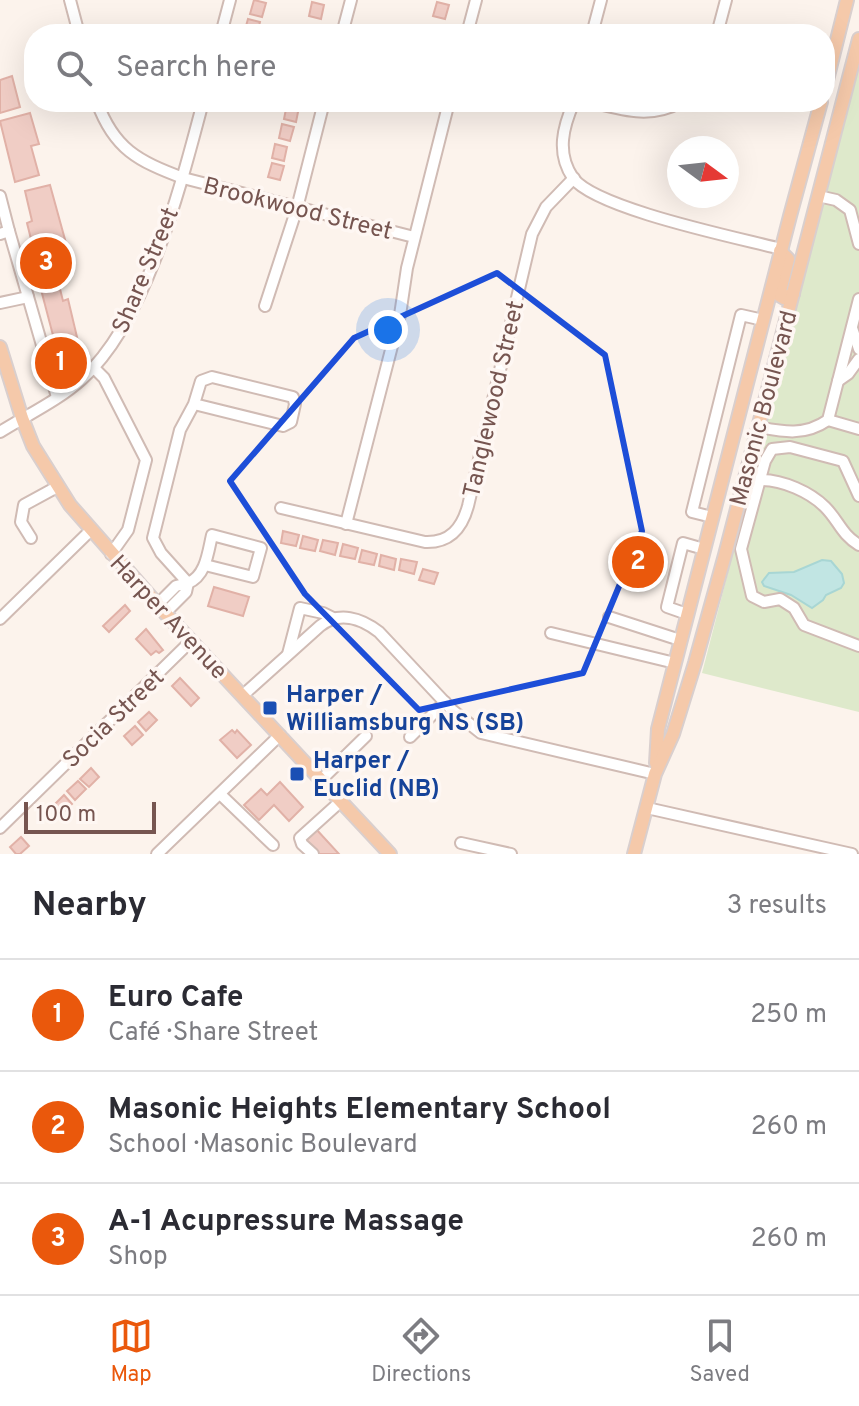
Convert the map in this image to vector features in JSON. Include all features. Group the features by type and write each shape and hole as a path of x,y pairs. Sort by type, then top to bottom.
{"main road":[{"path":"835,50 847,0"},
{"name":"Masonic Boulevard","path":"655,774 673,734 712,602 859,39"},
{"name":"Masonic Boulevard","path":"634,854 655,774 658,729 680,640 818,112"},
{"path":"831,148 833,112"},
{"path":"781,250 788,259 779,295 786,298 793,294"},
{"path":"758,336 756,371 746,412 748,420 758,427"},
{"name":"Harper Avenue","path":"0,348 33,446 57,487 90,531 341,801 382,851"},
{"path":"704,549 717,560 719,575"},
{"path":"687,614 698,612 712,602"},
{"path":"675,663 686,666 695,663"}],"street":[{"path":"70,0 76,24"},
{"path":"224,24 230,0"},
{"path":"345,24 351,0"},
{"path":"470,24 476,0"},
{"path":"595,24 601,0"},
{"path":"720,24 726,0"},
{"name":"Brookwood Street","path":"101,112 109,131 125,150 148,165 183,178 414,237"},
{"name":"Share Street","path":"0,432 57,397 94,368 125,325 146,281 183,178 200,112"},
{"path":"265,306 297,208 321,112"},
{"path":"346,524 400,315 414,237 446,112"},
{"path":"570,112 563,127 565,159 574,178 586,190 607,201 781,250"},
{"name":"Tanglewood Street","path":"281,508 434,542 457,531 468,506 532,234 546,207 574,178"},
{"path":"0,196 4,232 28,297 57,397"},
{"path":"818,196 836,200 850,210 859,244"},
{"path":"0,303 28,297"},
{"path":"758,427 795,433 817,428 828,420 859,299"},
{"path":"712,517 692,512 741,315 763,320"},
{"path":"852,327 859,349"},
{"path":"838,381 848,374 859,359"},
{"path":"94,368 104,378 146,460 128,530 111,554"},
{"path":"188,583 161,553 153,538 180,430 194,404 201,381 212,377 293,397 295,404 291,422 283,426 194,404"},
{"path":"828,420 859,429"},
{"path":"859,496 843,461 790,447 776,448 767,454 741,549 752,596 764,602 780,599 794,608 808,628 859,646"},
{"path":"706,456 726,462"},
{"path":"761,480 791,486 819,502 845,536 859,545"},
{"path":"31,538 21,522 24,505 57,487"},
{"path":"0,619 90,531"},
{"path":"161,609 176,586 196,580 205,565 212,535 261,548 253,577 205,565"},
{"path":"687,614 667,607 683,543 704,549"},
{"path":"287,655 300,608 333,618 357,620 373,627 473,728 489,736 655,774"},
{"path":"609,617 680,640"},
{"path":"242,696 333,618"},
{"path":"551,633 675,663"},
{"name":"Socia Street","path":"0,828 191,641"},
{"path":"410,737 445,702"},
{"path":"157,854 280,735"},
{"path":"321,780 366,736"},
{"path":"220,794 273,845"},
{"path":"313,854 300,838 341,801"},
{"path":"647,808 852,854"},
{"path":"461,843 511,854"}],"highlighted area":[{"path":"497,273 605,355 642,531 583,673 419,710 305,594 230,481 354,338"}],"green space":[{"path":"859,65 859,712 702,673"}],"water":[{"path":"822,560 831,561 842,574 844,583 812,608 791,595 764,586 762,582 769,573 794,572"}],"building":[{"path":"254,0 266,3 262,17 250,14"},
{"path":"312,2 324,5 321,19 309,16"},
{"path":"437,2 449,5 445,19 433,16"},
{"path":"248,19 260,22 260,24 247,24"},
{"path":"12,76 20,107 0,113 0,80"},
{"path":"285,112 298,112 296,122 284,119"},
{"path":"30,113 39,144 31,146 39,175 15,182 0,121"},
{"path":"282,124 294,127 290,141 279,138"},
{"path":"275,144 287,147 284,161 272,158"},
{"path":"272,163 284,166 280,180 268,177"},
{"path":"50,185 72,265 47,272 39,241 32,243 27,223 32,221 25,191"},
{"path":"57,277 63,301 68,299 81,354 88,352 90,361 65,381 39,282"},
{"path":"283,531 299,535 296,546 281,543"},
{"path":"303,536 318,540 315,551 300,548"},
{"path":"323,540 338,543 335,555 320,551"},
{"path":"343,544 358,548 355,559 340,556"},
{"path":"362,550 377,554 374,565 359,562"},
{"path":"381,555 396,559 394,570 379,566"},
{"path":"401,559 417,562 414,574 399,570"},
{"path":"423,569 438,573 434,584 419,580"},
{"path":"214,587 249,597 243,616 208,606"},
{"path":"125,605 130,611 109,632 103,626"},
{"path":"146,629 163,650 159,653 156,651 151,655 136,639"},
{"path":"180,678 199,698 191,706 172,686"},
{"path":"149,712 157,720 146,731 138,722"},
{"path":"135,726 143,735 132,745 124,736"},
{"path":"232,730 235,733 237,730 251,745 237,758 220,740"},
{"path":"91,768 99,777 89,787 80,779"},
{"path":"78,781 86,789 75,800 67,791"},
{"path":"280,782 303,807 289,821 274,805 259,820 244,805 261,789 267,795"},
{"path":"64,795 72,804 61,814 53,806"},
{"path":"316,829 339,854 319,854 305,839"},
{"path":"21,837 29,846 16,854 10,847"}],"place":[{"name":"A-1 Acupressure Massage","path":"46,263"},
{"name":"Euro Cafe","path":"61,363"},
{"name":"Masonic Heights Elementary School","path":"638,562"},
{"name":"Harper / Williamsburg NS (SB)","path":"270,708"},
{"name":"Harper / Euclid (NB)","path":"297,774"}]}
